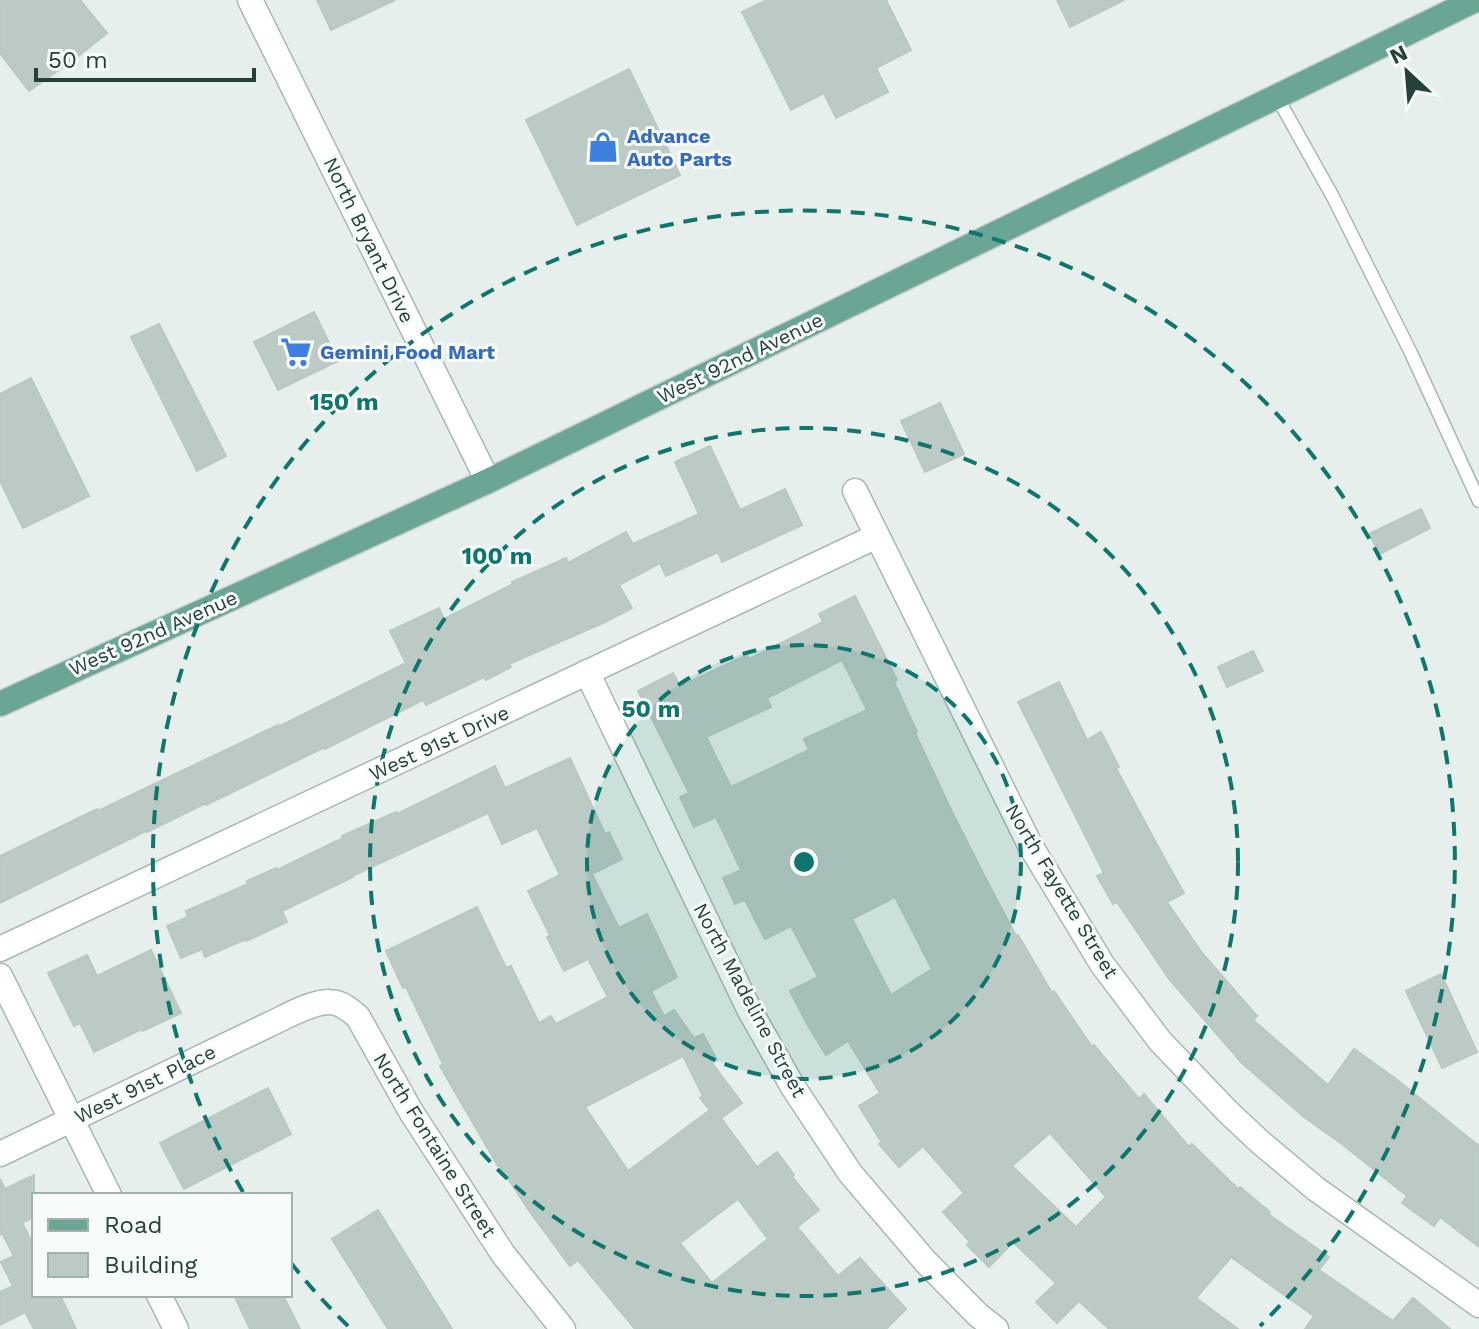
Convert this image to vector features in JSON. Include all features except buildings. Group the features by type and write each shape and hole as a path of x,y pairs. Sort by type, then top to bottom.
{"main road":[{"name":"West 92nd Avenue","path":"0,704 488,481 1475,0"}],"street":[{"name":"North Bryant Drive","path":"250,0 488,481"},
{"name":"North Fayette Street","path":"855,491 1030,845 1102,964 1160,1041 1271,1152 1316,1189 1479,1305"},
{"name":"West 91st Drive","path":"0,949 877,536"},
{"name":"North Madeline Street","path":"587,672 749,1009 793,1087 850,1173 925,1261 996,1329"},
{"path":"0,976 108,1193"},
{"name":"North Fontaine Street","path":"290,1015 330,1002 345,1007 358,1017 410,1110 503,1254 563,1329"},
{"name":"West 91st Place","path":"0,1154 290,1015"},
{"path":"160,1297 176,1329"}],"lane":[{"path":"1277,97 1333,197 1411,353 1479,501"}],"place":[{"name":"Advance Auto Parts","path":"603,147"},
{"name":"Gemini Food Mart","path":"296,352"}]}
